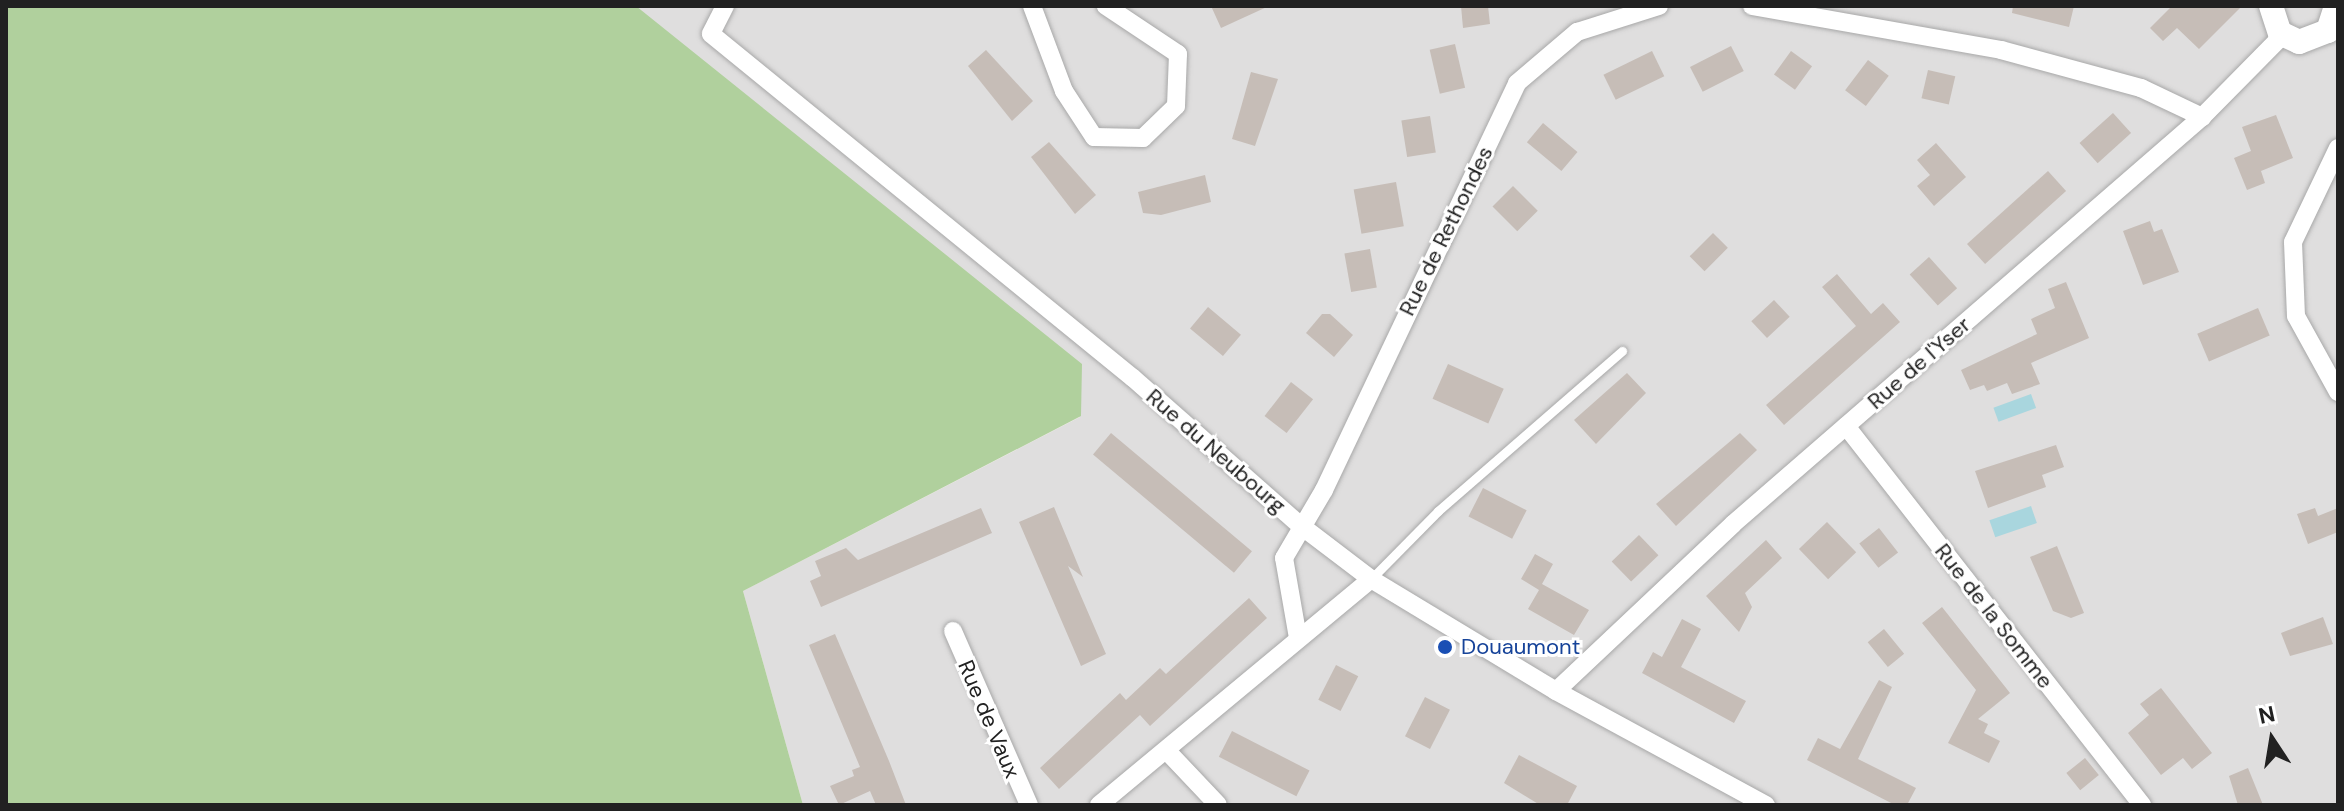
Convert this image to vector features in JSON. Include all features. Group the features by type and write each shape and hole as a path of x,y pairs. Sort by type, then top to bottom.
{"street":[{"name":"Rue du Neubourg","path":"725,6 711,34 1133,378 1300,525 1371,579 1556,691 1766,805"},
{"path":"1032,6 1064,91 1094,137 1143,138 1176,106 1178,54 1106,6"},
{"name":"Rue de Rethondes","path":"1298,638 1284,558 1300,525 1324,490 1517,83 1577,32 1659,6"},
{"path":"1752,6 2001,50 2141,88 2202,117"},
{"path":"1871,26 1874,6"},
{"path":"2271,6 2274,24 2283,35 2310,42 2333,34 2336,6"},
{"name":"Rue de l'Yser","path":"1556,691 1846,426 2202,117 2283,35"},
{"path":"2338,148 2293,242 2296,316 2338,392"},
{"name":"Rue de la Somme","path":"1846,426 2142,805"},
{"path":"1099,805 1371,579"},
{"name":"Rue de Vaux","path":"953,631 1012,777 1029,805"},
{"path":"1167,751 1218,805"}],"lane":[{"path":"1371,579 1438,511 1622,351"}],"shaded area":[{"path":"636,6 2338,6 2338,805 803,805 743,591 1080,417"}],"green space":[{"path":"6,6 636,6 1082,364 1081,416 743,591 803,805 6,805"}],"water":[{"path":"2031,394 2036,408 1999,422 1993,408"},
{"path":"2031,506 2037,523 1995,537 1989,520"}],"building":[{"path":"1211,6 1269,6 1221,28"},
{"path":"1461,6 1488,6 1490,24 1463,28"},
{"path":"2013,6 2074,6 2069,27 2012,13"},
{"path":"2172,6 2242,6 2199,49 2177,28 2163,41 2150,28"},
{"path":"1455,44 1465,88 1440,94 1430,50"},
{"path":"1731,46 1744,71 1703,92 1690,67"},
{"path":"986,50 1033,101 1012,121 968,66"},
{"path":"1652,51 1664,76 1616,100 1603,75"},
{"path":"1791,51 1812,66 1795,90 1774,74"},
{"path":"1868,60 1889,76 1866,106 1845,90"},
{"path":"1928,70 1955,76 1949,105 1921,98"},
{"path":"1251,72 1278,79 1255,146 1232,139"},
{"path":"2113,113 2131,133 2098,163 2080,143"},
{"path":"2276,115 2293,158 2261,171 2265,183 2247,190 2234,158 2251,151 2242,127"},
{"path":"1430,116 1436,153 1407,157 1401,121"},
{"path":"1543,123 1577,152 1561,171 1527,142"},
{"path":"1049,142 1096,195 1075,214 1031,157"},
{"path":"1936,143 1966,177 1934,206 1917,186 1930,175 1917,160"},
{"path":"2048,171 2066,191 1985,264 1967,244"},
{"path":"1205,175 1211,202 1161,215 1143,213 1138,192"},
{"path":"1396,182 1404,226 1361,234 1354,189"},
{"path":"1513,186 1538,211 1517,231 1492,207"},
{"path":"2150,221 2154,232 2162,229 2179,272 2143,285 2123,231"},
{"path":"1713,233 1728,248 1705,271 1690,256"},
{"path":"1370,249 1377,287 1351,292 1344,254"},
{"path":"1929,257 1957,288 1938,306 1910,274"},
{"path":"1837,274 1871,314 1883,303 1900,322 1784,425 1766,405 1856,326 1822,287"},
{"path":"2066,282 2089,338 2031,363 2040,384 2012,394 2007,383 1987,391 1984,385 1970,390 1961,370 2037,334 2031,319 2055,308 2048,289"},
{"path":"1774,300 1790,317 1767,338 1751,321"},
{"path":"1208,307 1241,335 1223,356 1190,328"},
{"path":"2258,308 2270,336 2209,361 2197,334"},
{"path":"1322,314 1330,314 1353,335 1334,357 1306,333"},
{"path":"1448,364 1504,389 1488,424 1433,399"},
{"path":"1627,373 1646,393 1596,444 1574,420"},
{"path":"1291,382 1313,399 1287,433 1265,416"},
{"path":"1111,433 1252,551 1234,573 1093,454"},
{"path":"1740,433 1757,450 1676,526 1656,504"},
{"path":"2056,445 2064,467 2042,475 2046,487 1988,508 1975,471"},
{"path":"1483,488 1527,510 1512,539 1468,517"},
{"path":"1054,507 1083,577 1068,566 1106,654 1081,666 1019,522"},
{"path":"981,508 992,533 821,607 810,581 821,576 815,561 846,548 858,560"},
{"path":"2315,508 2318,516 2338,508 2338,532 2308,544 2297,514"},
{"path":"1827,522 1856,552 1828,579 1799,549"},
{"path":"1879,528 1898,552 1878,568 1859,543"},
{"path":"1639,535 1658,555 1631,582 1612,561"},
{"path":"1766,540 1782,558 1745,593 1752,607 1739,632 1706,596"},
{"path":"2057,546 2084,613 2071,618 2053,611 2030,557"},
{"path":"1535,554 1553,564 1542,584 1589,610 1574,635 1528,609 1539,590 1521,579"},
{"path":"1249,598 1267,618 1150,726 1140,715 1059,789 1040,768 1120,693 1126,700 1160,668 1166,674"},
{"path":"1942,607 2010,693 1978,719 1988,724 1984,733 2000,741 1989,763 1948,743 1976,690 1922,623"},
{"path":"2323,617 2333,644 2290,656 2281,633"},
{"path":"1682,619 1701,629 1681,667 1746,701 1734,723 1642,673 1653,652 1662,657"},
{"path":"1884,629 1904,654 1888,667 1868,642"},
{"path":"835,634 906,805 876,805 870,791 839,805 830,786 854,776 852,770 860,767 809,645"},
{"path":"1336,665 1358,676 1341,711 1318,700"},
{"path":"1879,680 1892,687 1858,759 1916,788 1907,805 1895,805 1807,760 1818,738 1840,749"},
{"path":"2161,688 2212,753 2192,769 2183,758 2161,775 2128,733 2149,715 2140,704"},
{"path":"1425,697 1450,710 1430,749 1405,736"},
{"path":"1232,731 1310,770 1296,796 1219,757"},
{"path":"1519,755 1577,786 1567,805 1540,805 1504,783"},
{"path":"2085,758 2099,775 2080,790 2066,773"},
{"path":"2248,768 2263,805 2238,805 2229,776"}],"place":[{"name":"Douaumont","path":"1445,647"}]}
